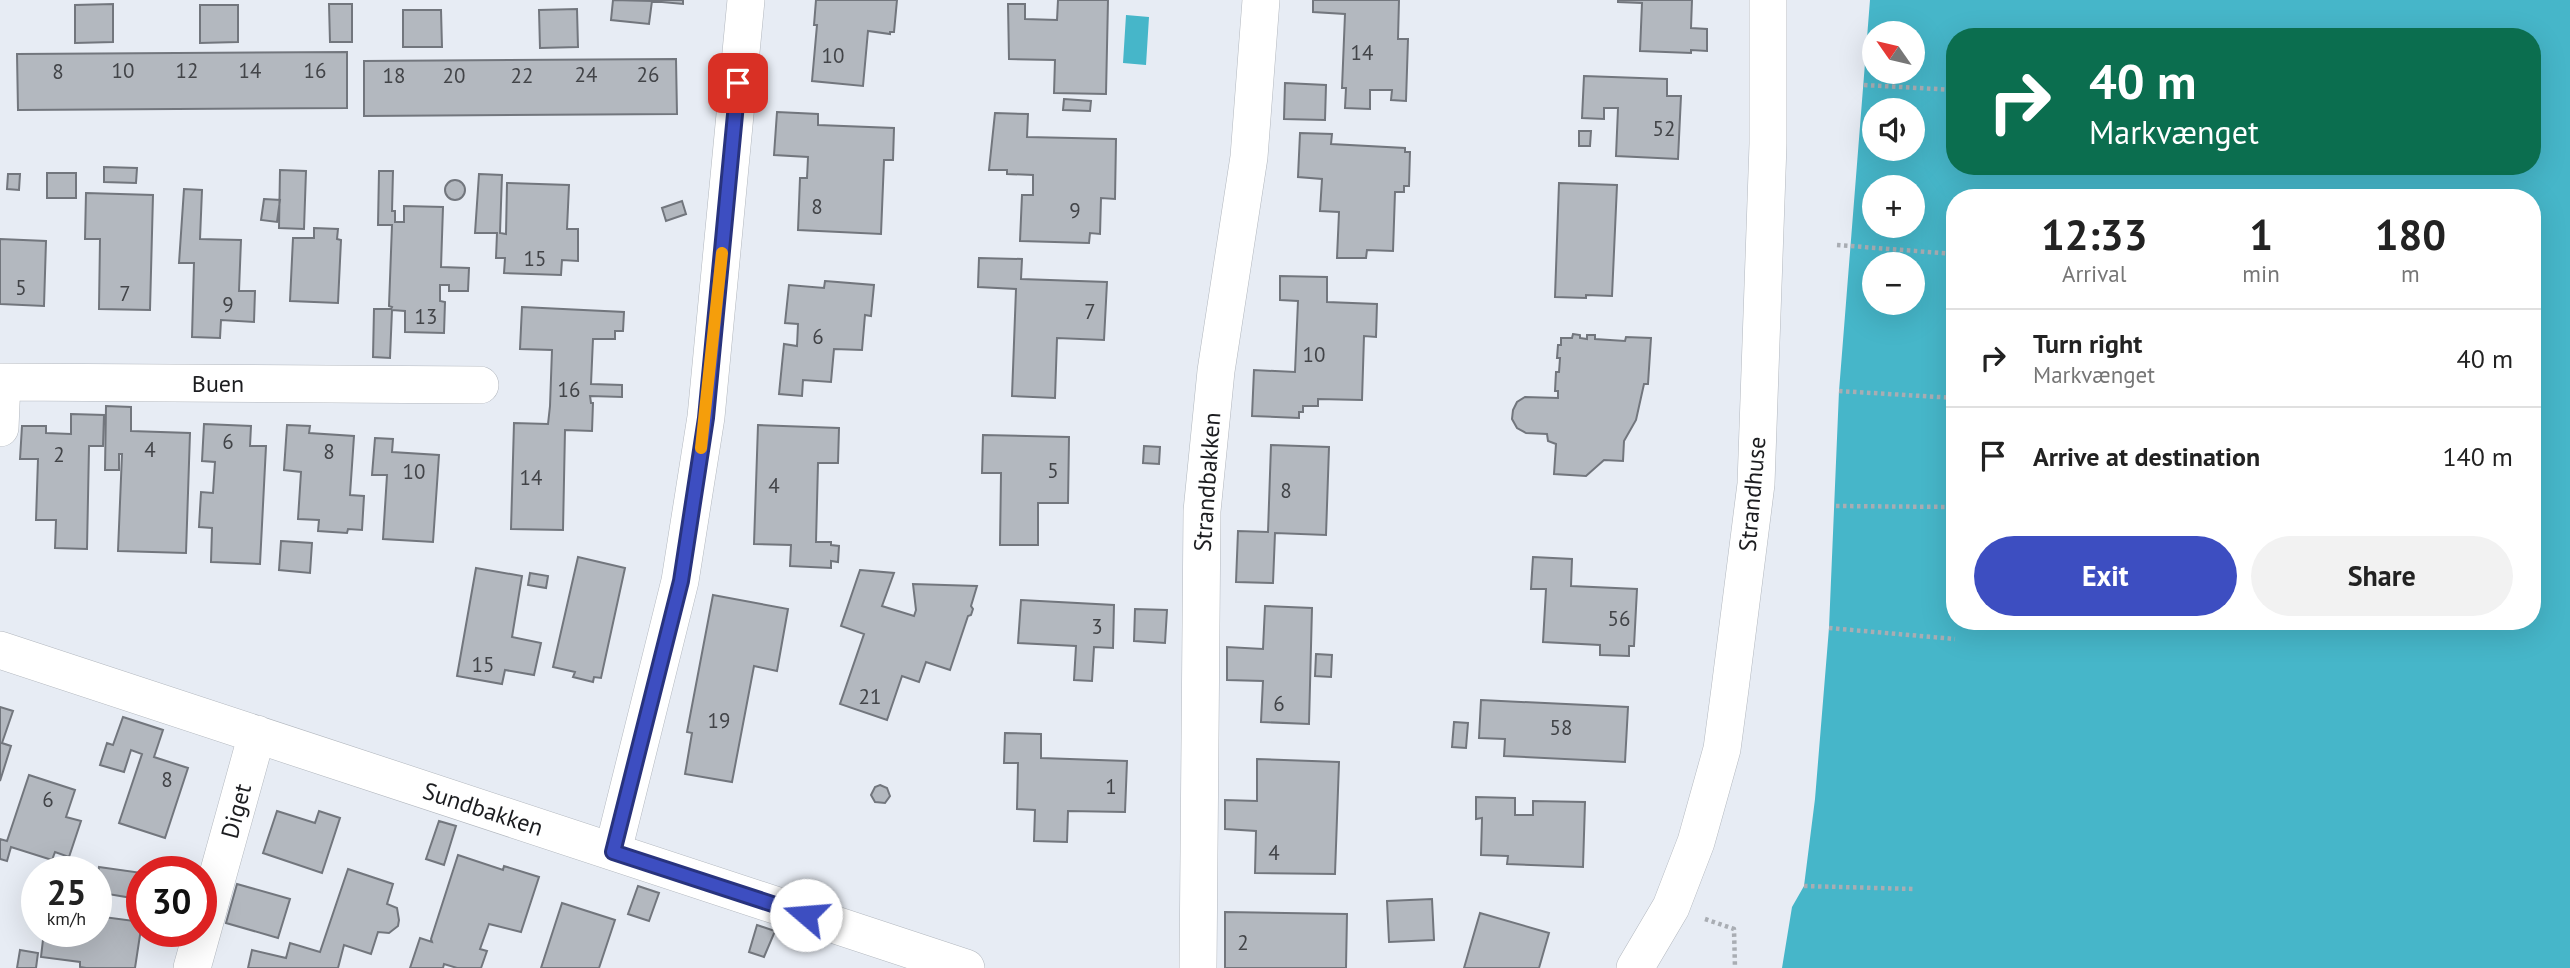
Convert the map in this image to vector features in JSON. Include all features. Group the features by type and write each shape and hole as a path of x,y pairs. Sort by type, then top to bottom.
{"street":[{"path":"613,852 681,581 706,418 746,0"},
{"name":"Strandbakken","path":"1198,968 1202,511 1216,371 1249,157 1261,0"},
{"name":"Strandhuse","path":"1635,968 1671,907 1696,842 1722,750 1756,484 1768,144 1768,0"},
{"name":"Buen","path":"0,428 2,382 480,385"},
{"name":"Sundbakken","path":"0,650 966,968"},
{"name":"Diget","path":"192,968 257,734"}],"path":[{"path":"1864,85 1946,90"},
{"path":"1837,245 1946,253"},
{"path":"1839,391 1946,397"},
{"path":"1836,506 1946,507"},
{"path":"1829,628 1955,639"},
{"path":"1804,886 1914,889"},
{"path":"1671,907 1734,929 1735,968"}],"water":[{"path":"1870,0 2570,0 2570,968 1782,968 1792,907 1804,886 1815,799 1829,628 1839,391 1862,101 1862,161 1925,161 1925,98 1862,98 1863,84 1925,84 1925,21 1868,21"},
{"path":"1126,15 1149,17 1146,65 1123,63"}],"building":[{"path":"613,0 652,1 649,24 611,20"},
{"path":"640,0 683,0 683,4"},
{"path":"816,0 897,0 894,32 890,34 868,31 863,86 812,81 817,25 814,25"},
{"path":"1058,0 1108,0 1106,94 1054,93 1055,60 1009,59 1008,4 1025,4 1025,19 1057,20"},
{"path":"1313,0 1399,0 1398,39 1408,39 1406,101 1391,100 1392,90 1370,90 1370,109 1345,108 1346,88 1342,88 1345,14 1313,12"},
{"path":"1618,0 1692,0 1691,28 1707,29 1707,51 1640,51 1642,3"},
{"path":"113,4 113,42 75,43 75,5"},
{"path":"329,4 352,4 352,42 330,42"},
{"path":"200,5 238,5 238,42 200,43"},
{"path":"577,9 578,47 540,48 539,10"},
{"path":"403,10 441,10 442,47 403,47"},
{"path":"347,52 347,108 18,110 17,54"},
{"path":"676,59 677,114 364,116 364,61"},
{"path":"1584,76 1667,79 1667,96 1681,96 1678,159 1616,156 1618,108 1604,108 1604,119 1582,118"},
{"path":"1285,83 1326,85 1325,120 1284,119"},
{"path":"1064,99 1091,101 1090,111 1063,110"},
{"path":"777,112 818,114 818,125 894,128 893,160 884,160 881,234 798,230 800,178 807,178 808,157 774,155"},
{"path":"995,113 1028,114 1027,137 1116,139 1115,199 1101,198 1100,234 1090,233 1089,243 1020,241 1022,195 1033,195 1033,175 989,170"},
{"path":"1579,131 1591,131 1590,146 1579,146"},
{"path":"1300,133 1332,134 1331,144 1405,148 1405,152 1410,152 1409,186 1404,186 1404,192 1395,192 1393,251 1367,250 1366,258 1337,258 1339,212 1320,211 1322,179 1298,177"},
{"path":"104,167 137,168 136,183 104,182"},
{"path":"280,170 306,171 304,229 279,228"},
{"path":"379,171 393,171 392,211 395,211 395,222 404,222 404,206 443,207 441,267 469,268 468,291 449,291 449,285 440,285 440,301 445,302 444,333 405,332 405,311 392,310 390,358 373,357 374,309 392,307 389,306 392,225 378,225"},
{"path":"47,173 76,173 76,198 47,198"},
{"path":"8,174 20,174 19,190 7,189"},
{"path":"479,174 502,175 500,233 506,234 507,183 569,185 567,229 578,229 578,261 562,260 561,275 504,273 505,258 496,258 497,233 475,233"},
{"path":"455,180 462,183 465,190 462,197 455,200 448,197 445,190 448,183"},
{"path":"1559,183 1617,185 1612,296 1555,297"},
{"path":"184,189 202,190 200,239 241,240 239,291 255,291 254,322 221,320 220,338 192,337 194,263 179,263"},
{"path":"86,193 153,195 150,310 99,309 100,239 85,239"},
{"path":"264,199 280,200 277,222 261,220"},
{"path":"682,201 686,214 666,221 662,208"},
{"path":"314,228 338,229 337,239 341,240 338,303 290,301 293,238 314,238"},
{"path":"0,239 46,241 44,306 0,304"},
{"path":"979,258 1022,259 1021,279 1107,282 1104,340 1057,338 1055,398 1012,396 1016,289 978,287"},
{"path":"1280,276 1327,277 1327,302 1377,304 1376,337 1364,336 1362,400 1318,399 1318,406 1303,406 1299,418 1252,416 1254,370 1295,372 1298,301 1280,300"},
{"path":"825,281 874,285 871,316 865,315 862,350 834,349 831,382 803,380 802,396 779,394 784,344 797,346 798,324 785,323 789,285 824,288"},
{"path":"522,307 624,312 623,331 615,331 615,339 593,339 591,384 622,385 622,397 590,396 593,403 592,431 565,430 563,530 511,529 514,423 548,424 550,406 552,350 520,349"},
{"path":"1573,334 1587,339 1587,335 1595,335 1595,339 1625,341 1626,337 1651,338 1648,384 1644,384 1636,420 1624,441 1623,461 1604,460 1586,476 1554,474 1556,444 1548,441 1547,434 1526,433 1517,428 1512,419 1517,402 1525,397 1558,398 1558,391 1555,391 1560,358 1557,358 1558,345 1561,345 1561,338 1572,338"},
{"path":"106,406 131,407 131,431 190,433 186,553 118,551 122,454 119,454 119,470 105,470"},
{"path":"71,414 104,415 103,446 89,446 87,549 55,548 56,520 36,520 38,459 20,459 22,426 46,426 46,433 71,434"},
{"path":"204,424 251,426 250,446 266,446 260,564 211,562 212,528 199,527 201,492 213,493 215,462 202,461"},
{"path":"287,425 310,426 309,433 354,436 350,495 364,496 362,530 348,529 347,533 318,531 319,520 298,519 301,472 284,470"},
{"path":"758,425 839,428 838,463 818,463 816,542 831,542 831,545 839,546 838,562 831,561 831,568 790,566 791,545 754,544"},
{"path":"983,435 1069,437 1068,503 1038,503 1038,545 1000,545 1001,473 982,473"},
{"path":"375,438 393,439 392,452 439,455 433,542 383,539 387,475 372,475"},
{"path":"1271,445 1329,447 1326,535 1275,533 1273,583 1236,582 1238,531 1268,532"},
{"path":"1144,446 1160,447 1159,464 1143,463"},
{"path":"281,541 312,543 310,573 279,570"},
{"path":"578,557 625,568 601,678 594,677 593,682 573,677 575,672 553,667"},
{"path":"1533,557 1572,559 1571,586 1637,589 1634,646 1629,646 1629,656 1600,655 1600,645 1543,642 1546,589 1531,589"},
{"path":"476,568 522,576 512,637 541,643 534,675 505,670 502,684 457,676"},
{"path":"860,570 894,573 882,606 914,616 916,610 913,584 977,586 971,606 973,609 968,616 950,670 926,662 919,682 902,676 887,720 840,704 864,634 841,626"},
{"path":"530,573 548,576 546,588 528,585"},
{"path":"713,595 788,609 777,671 754,666 732,782 685,774 692,733 687,732"},
{"path":"1021,600 1114,605 1113,648 1094,647 1092,681 1074,680 1076,646 1018,643"},
{"path":"1265,606 1312,608 1309,724 1261,722 1263,681 1227,680 1227,647 1263,649"},
{"path":"1135,609 1167,610 1165,643 1134,641"},
{"path":"1316,654 1332,655 1331,677 1315,676"},
{"path":"1481,700 1628,707 1625,762 1504,756 1505,739 1479,738"},
{"path":"0,707 13,711 2,743 11,746 0,781"},
{"path":"123,717 163,730 154,757 188,768 165,838 119,823 142,754 131,750 124,772 100,765 107,743 113,745"},
{"path":"1454,722 1468,723 1466,748 1452,747"},
{"path":"1005,733 1041,734 1041,758 1127,761 1125,812 1068,811 1067,842 1034,841 1035,810 1017,809 1018,763 1004,763"},
{"path":"1257,759 1339,762 1335,874 1255,873 1256,831 1225,829 1225,800 1257,801"},
{"path":"29,775 75,790 66,817 81,821 69,856 55,852 54,856 39,856 11,847 7,861 0,859 0,839 7,841"},
{"path":"880,785 887,788 890,796 885,803 875,802 871,795 875,787"},
{"path":"1476,797 1515,798 1515,815 1533,815 1533,801 1585,802 1583,867 1507,864 1508,856 1481,855 1482,818 1476,819"},
{"path":"277,811 315,823 319,811 340,818 322,873 263,853"},
{"path":"439,821 456,826 444,865 426,859"},
{"path":"458,855 503,870 504,866 539,877 521,932 489,924 480,949 487,951 481,968 457,968 444,964 443,968 410,968 420,938 432,942"},
{"path":"112,869 126,871 126,897 112,895"},
{"path":"348,869 393,884 387,904 397,908 398,926 389,933 378,932 371,954 344,945 338,968 248,968 252,950 286,958 290,943 320,952"},
{"path":"237,884 290,899 278,938 226,923"},
{"path":"638,886 659,893 649,921 628,914"},
{"path":"1432,899 1434,940 1389,942 1387,901"},
{"path":"562,903 615,920 599,968 541,968"},
{"path":"1225,912 1347,914 1346,968 1225,968"},
{"path":"1480,913 1549,933 1539,968 1464,968"},
{"path":"112,918 126,920 126,947 138,947 135,968 86,968 80,967 80,962 41,957 42,947 112,947"},
{"path":"757,925 775,931 764,957 749,952"},
{"path":"20,950 38,953 36,968 17,968"}],"slow traffic":[{"path":"701,448 722,253"}],"route":[{"path":"738,83 706,418 681,581 613,852 806,915"}]}
